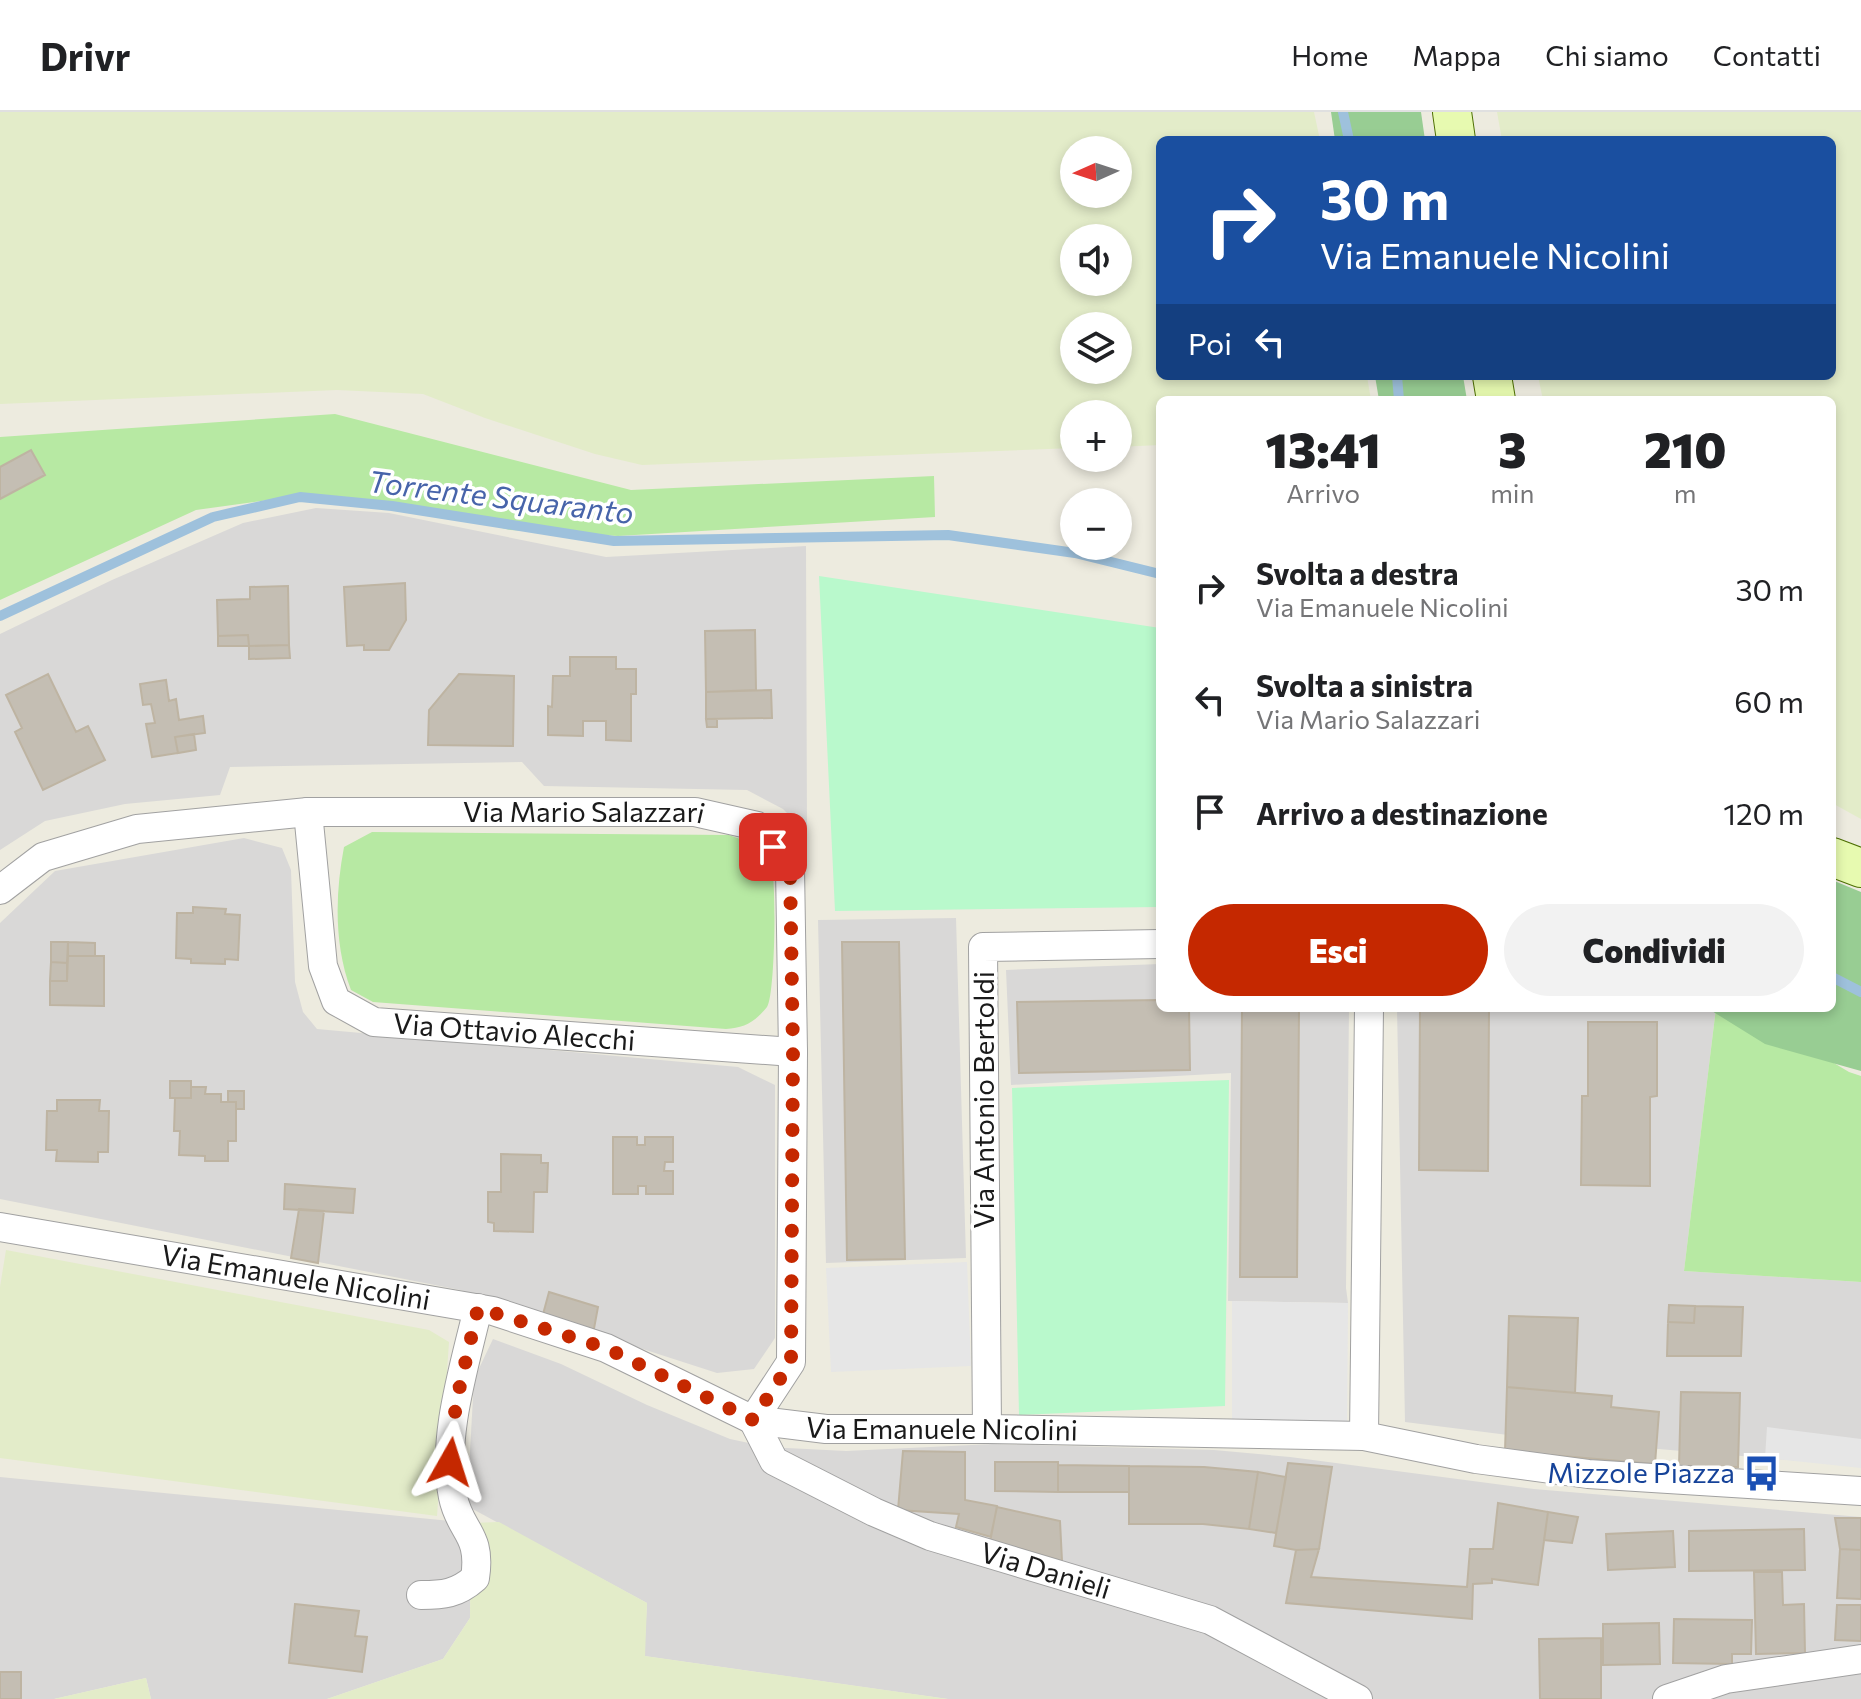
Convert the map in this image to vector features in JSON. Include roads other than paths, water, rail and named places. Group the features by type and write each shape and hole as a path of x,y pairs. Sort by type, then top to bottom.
{"street":[{"path":"1452,112 1455,136"},
{"name":"Via Mario Salazzari","path":"0,890 43,857 137,829 308,812 695,812 757,826 790,868 793,1052 791,1362 753,1420"},
{"name":"Via Ottavio Alecchi","path":"308,812 323,966 336,1001 374,1022 793,1052"},
{"path":"1836,859 1861,868"},
{"name":"Via Antonio Bertoldi","path":"987,1429 983,947 1156,944"},
{"path":"1364,1436 1369,1012"},
{"name":"Via Emanuele Nicolini","path":"0,1227 478,1308 606,1348 753,1420 826,1429 1364,1436 1476,1459 1588,1474 1861,1491"},
{"path":"421,1595 445,1595 461,1590 475,1578 476,1545 453,1499 450,1462 456,1403 478,1308"},
{"name":"Via Danieli","path":"753,1420 774,1461 874,1512 930,1536 1210,1620 1358,1699"},
{"path":"1667,1699 1726,1679 1861,1659"}],"waterway":[{"path":"1343,112 1348,136"},
{"path":"1397,380 1399,396"},
{"name":"Torrente Squaranto","path":"0,616 213,517 300,497 392,506 614,541 948,535 1075,553 1156,573"},
{"name":"Torrente Squaranto","path":"1836,979 1861,992"}],"place":[{"name":"Mizzole Piazza","path":"1761,1473"}]}
